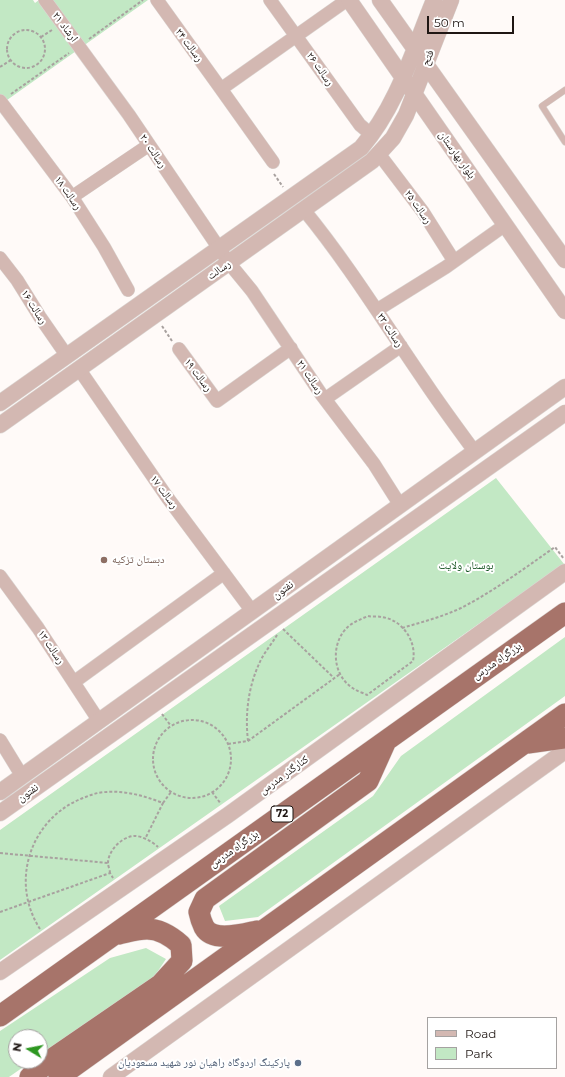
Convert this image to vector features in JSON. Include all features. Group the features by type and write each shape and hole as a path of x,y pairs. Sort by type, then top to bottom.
{"highway":[{"name":"بزرگراه مدرس","path":"0,1016 565,613"},
{"path":"59,1077 565,714"},
{"path":"523,744 565,738"},
{"path":"264,929 233,936 215,936 204,929 199,912 205,899 368,780 387,740"},
{"path":"30,1077 55,1057 160,985 182,961 181,945 174,938 161,932 148,929 112,936"}],"street":[{"name":"ارشاد ۲۱","path":"45,0 86,55"},
{"name":"رسالت ۲۴","path":"157,0 273,162"},
{"name":"رسالت ۲۶","path":"270,0 360,125 372,135"},
{"path":"223,91 296,36 348,0"},
{"name":"بلوار بهارستان","path":"348,0 565,311"},
{"path":"380,0 565,260"},
{"name":"فتح","path":"403,77 434,0"},
{"name":"فتح","path":"414,93 451,0"},
{"name":"رسالت ٢٠","path":"86,55 219,248"},
{"name":"رسالت","path":"0,403 360,148 372,135 388,111 403,77"},
{"name":"رسالت","path":"0,425 372,161 393,138 406,114 414,93"},
{"name":"رسالت ۱۸","path":"0,101 72,197 104,247 128,290"},
{"path":"72,197 149,145"},
{"name":"رسالت ۲۵","path":"379,154 423,212 454,261"},
{"name":"رسالت ۲۳","path":"304,210 327,238 434,395 475,452"},
{"path":"377,310 454,261 505,225"},
{"name":"رسالت ۲۱","path":"219,248 252,291 325,399 374,464 400,506"},
{"name":"رسالت ۱۶","path":"0,258 17,280 67,356"},
{"path":"91,339 101,353"},
{"path":"325,399 401,346"},
{"name":"رسالت ۱۹","path":"179,349 217,400 291,348"},
{"name":"رسالت ۱۷","path":"79,369 167,497 252,611"},
{"name":"نفتون","path":"0,792 565,387"},
{"name":"نفتون","path":"0,813 565,413"},
{"name":"کنارگذر مدرس","path":"0,972 228,815 565,572"},
{"path":"74,682 224,573"},
{"name":"رسالت ۱۳","path":"0,576 38,628 99,721"},
{"path":"170,670 181,685"},
{"path":"0,740 22,776"},
{"path":"110,1077 565,752"}],"lane":[{"path":"565,90 542,106 565,142"}],"path":[{"path":"25,30 34,32 42,37 45,46 45,55 40,63 32,68 23,68 14,64 11,60 7,48 10,39 16,33 25,30"},
{"path":"0,67 11,60"},
{"path":"273,162 270,170 290,198"},
{"name":"رسالت ۱۹","path":"154,315 179,349"},
{"path":"402,628 433,620 461,608 519,572 555,547 565,561"},
{"path":"368,616 382,617 395,621 405,630 412,642 414,656 413,661 367,695 355,690 344,681 340,674 337,669 335,655 338,642 345,630 355,621 368,616"},
{"path":"248,741 246,724 252,681 259,663 281,628 334,678"},
{"path":"228,744 248,741 340,674"},
{"path":"197,720 210,725 220,733 228,744 230,758 229,771 222,783 212,792 200,798 186,798 171,792 163,786 156,774 153,761 154,748 161,736 171,726 183,721 197,720"},
{"path":"47,940 36,923 28,902 26,873 29,856 34,842 46,824 60,811 74,802 97,793 116,792 136,794 163,803"},
{"path":"145,839 163,803 171,792"},
{"path":"120,890 110,873 108,863 112,850 122,840 135,836 145,839 155,844 167,857"},
{"path":"0,853 108,863"},
{"path":"0,912 110,873"}],"green space":[{"path":"0,0 33,0 35,3 39,0 148,0 0,105"},
{"name":"بوستان ولایت","path":"496,478 564,564 0,960 0,830"},
{"path":"565,637 565,696 258,917 225,921 219,906 373,796 401,756"},
{"path":"146,948 166,959 152,980 48,1051 48,1029 8,1029 8,1069 20,1069 9,1077 0,1077 0,1031 110,958"}],"place":[{"name":"دبستان تزکیه","path":"104,560"},
{"name":"پارکینگ اردوگاه راهیان نور شهید مسعودیان","path":"298,1063"}]}
